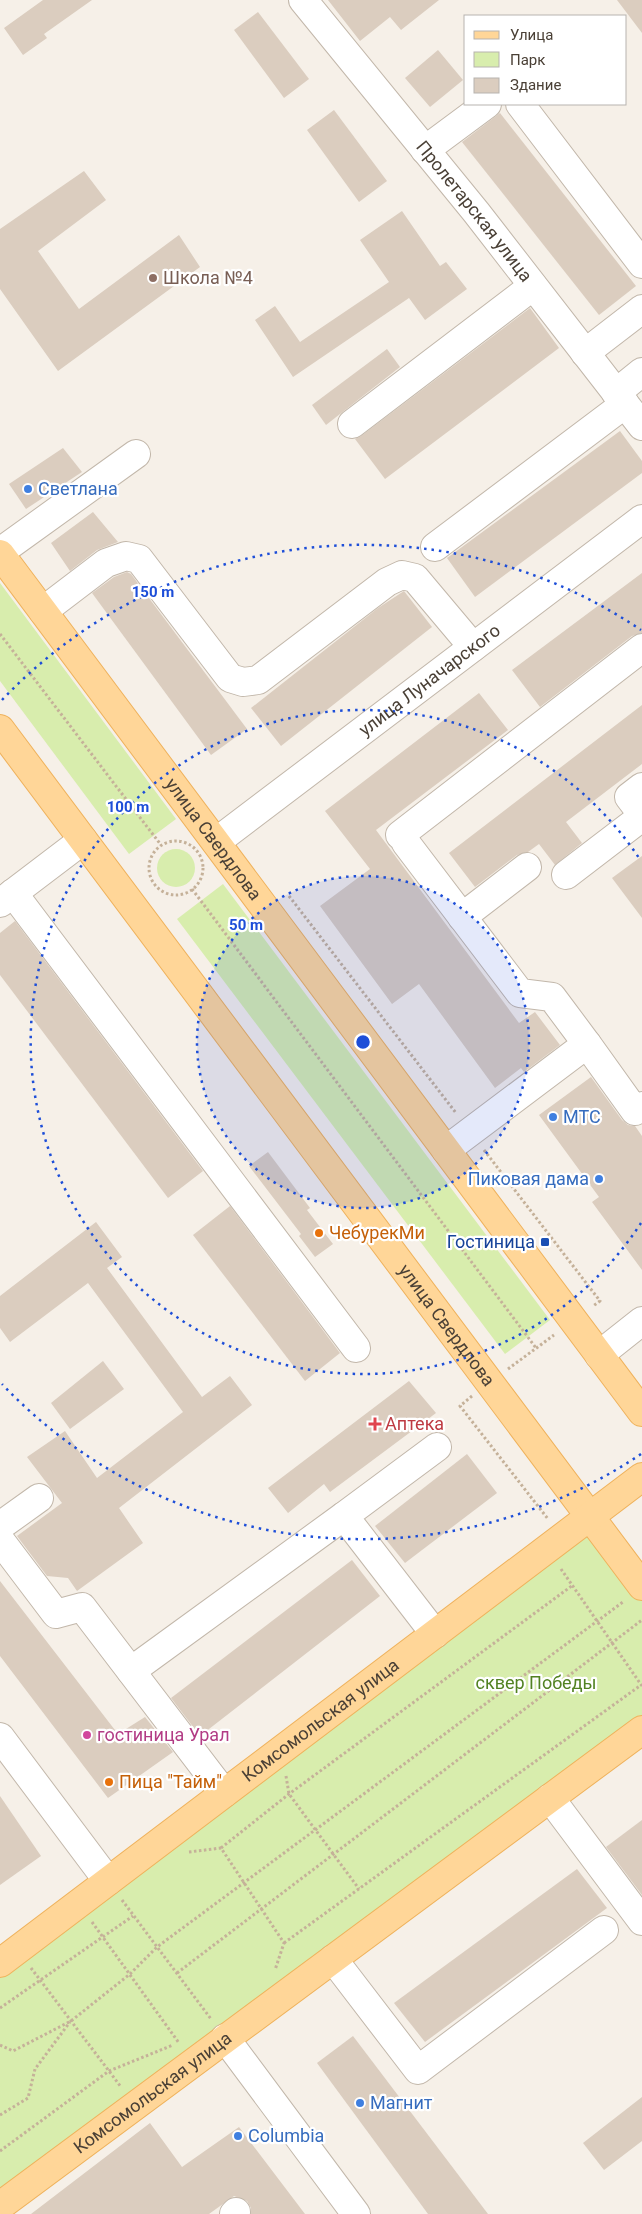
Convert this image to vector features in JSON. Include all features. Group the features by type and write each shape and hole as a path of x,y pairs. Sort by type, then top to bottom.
{"main road":[{"name":"улица Свердлова","path":"0,553 642,1412"},
{"name":"улица Свердлова","path":"0,729 590,1517 635,1593"},
{"name":"Комсомольская улица","path":"8,1956 642,1477"},
{"name":"Комсомольская улица","path":"0,2206 135,2106 187,2052 225,2038 642,1730"}],"street":[{"name":"Пролетарская улица","path":"303,0 425,150 642,426"},
{"path":"425,150 486,105"},
{"path":"521,105 642,264"},
{"path":"352,424 533,286"},
{"path":"585,353 642,309"},
{"path":"435,547 620,398 642,372"},
{"path":"0,553 136,454"},
{"name":"улица Луначарского","path":"216,842 642,519"},
{"path":"42,611 106,563 126,556 139,559 230,678 243,682 258,680 387,582 402,575 415,578 473,647"},
{"path":"642,648 403,839 520,993 552,997 635,1111 642,1106"},
{"path":"566,875 642,816 629,797 642,787"},
{"path":"84,840 6,898 356,1348"},
{"path":"462,917 527,867"},
{"path":"446,1150 587,1044"},
{"path":"599,1355 642,1321"},
{"path":"131,1671 437,1447"},
{"path":"0,1526 39,1498"},
{"path":"344,1516 435,1634"},
{"path":"0,1540 56,1614 82,1607 224,1793"},
{"path":"0,1737 9,1766 108,1881"},
{"path":"550,1798 642,1921"},
{"path":"333,1959 418,2070 604,1930"},
{"path":"225,2038 356,2214"}],"path":[{"path":"0,634 161,845"},
{"path":"173,840 182,841 196,849 201,856 203,873 200,881 192,889 179,895 171,894 156,886 149,870 152,854 161,845 173,840"},
{"path":"192,889 536,1348"},
{"path":"262,2011 284,1943 642,1685 573,1585 546,1550"},
{"path":"184,1852 221,1848 289,1794 573,1585"},
{"path":"0,2045 13,2051 71,2021 130,1974 157,1946 635,1593"},
{"path":"176,1974 642,1620"},
{"path":"280,1751 289,1794 359,1889"},
{"path":"221,1848 284,1943"},
{"path":"108,1881 225,2038"},
{"path":"0,2151 109,2071 187,2052 78,1904"},
{"path":"0,2008 133,1916"},
{"path":"8,1956 39,1980 135,2106"},
{"path":"0,2115 28,2098 34,2069 71,2021"}],"green space":[{"path":"0,583 176,819 129,854 0,681"},
{"path":"176,849 190,854 195,868 190,882 176,887 162,882 157,868 162,854"},
{"path":"223,884 550,1320 505,1354 177,919"},
{"name":"сквер Победы","path":"590,1517 642,1586 642,1730 0,2206 0,1963"}],"building":[{"path":"43,0 92,0 44,34 47,38 23,55 4,28"},
{"path":"328,0 439,0 401,30 390,17 360,41"},
{"path":"617,0 642,0 642,33"},
{"path":"258,12 309,79 284,98 234,30"},
{"path":"438,50 463,80 430,107 405,78"},
{"path":"334,110 387,181 359,202 307,130"},
{"path":"500,113 636,286 599,315 462,142"},
{"name":"Школа №4","path":"84,171 106,200 38,251 79,309 179,235 200,267 58,371 0,289 0,229"},
{"path":"402,211 440,266 446,262 467,289 425,320 409,298 293,377 255,320 275,306 300,342 389,282 360,240"},
{"path":"530,308 559,348 385,479 355,439"},
{"path":"387,349 400,367 326,425 312,405"},
{"path":"620,431 642,461 642,473 475,597 447,558"},
{"path":"63,448 82,472 26,509 9,484"},
{"path":"93,512 118,542 97,550 70,571 51,543"},
{"path":"127,572 131,574 247,729 211,755 92,593 114,577"},
{"path":"642,573 642,633 632,636 540,707 512,670"},
{"path":"404,591 432,627 281,746 251,708 378,608"},
{"path":"479,693 508,730 376,830 519,1023 535,1012 560,1045 524,1072 521,1068 495,1088 419,984 392,1004 320,906 370,869 325,811"},
{"path":"642,705 642,764 566,822 582,843 555,865 539,844 528,852 517,855 475,887 449,853"},
{"path":"642,856 642,918 612,878"},
{"path":"15,921 203,1171 168,1198 0,975 0,933"},
{"path":"591,1077 622,1120 628,1125 635,1126 642,1136 642,1270 592,1202 599,1197 539,1115"},
{"path":"268,1152 310,1208 307,1210 333,1244 315,1257 299,1236 301,1234 249,1166"},
{"path":"230,1206 340,1353 305,1381 193,1235"},
{"path":"96,1222 122,1257 107,1268 202,1397 230,1376 252,1405 119,1508 143,1543 77,1591 68,1578 47,1576 17,1536 62,1503 27,1457 65,1431 97,1478 183,1412 88,1283 10,1342 0,1328 0,1296"},
{"path":"103,1361 124,1389 70,1429 51,1403"},
{"path":"409,1381 436,1413 330,1492 324,1484 288,1513 268,1488"},
{"path":"467,1454 497,1493 405,1563 375,1526"},
{"path":"352,1560 380,1596 200,1736 171,1698"},
{"path":"0,1581 118,1734 145,1717 173,1752 108,1798 0,1656"},
{"path":"0,1796 41,1856 0,1885"},
{"path":"642,1820 642,1895 606,1847"},
{"path":"577,1869 607,1908 425,2042 394,2003"},
{"path":"353,2036 488,2214 428,2214 317,2063"},
{"path":"642,2097 642,2141 604,2170 583,2143"},
{"path":"150,2123 182,2167 239,2127 305,2214 251,2214 251,2208 247,2201 234,2196 209,2214 31,2214"}],"place":[{"name":"Школа №4","path":"153,278"},
{"name":"Светлана","path":"28,489"},
{"name":"МТС","path":"553,1117"},
{"name":"Пиковая дама","path":"599,1179"},
{"name":"ЧебурекМи","path":"319,1233"},
{"name":"Гостиница","path":"545,1242"},
{"name":"Аптека","path":"375,1424"},
{"name":"гостиница Урал","path":"87,1735"},
{"name":"Пица \"Тайм\"","path":"109,1782"},
{"name":"Магнит","path":"360,2103"},
{"name":"Columbia","path":"238,2136"}]}
